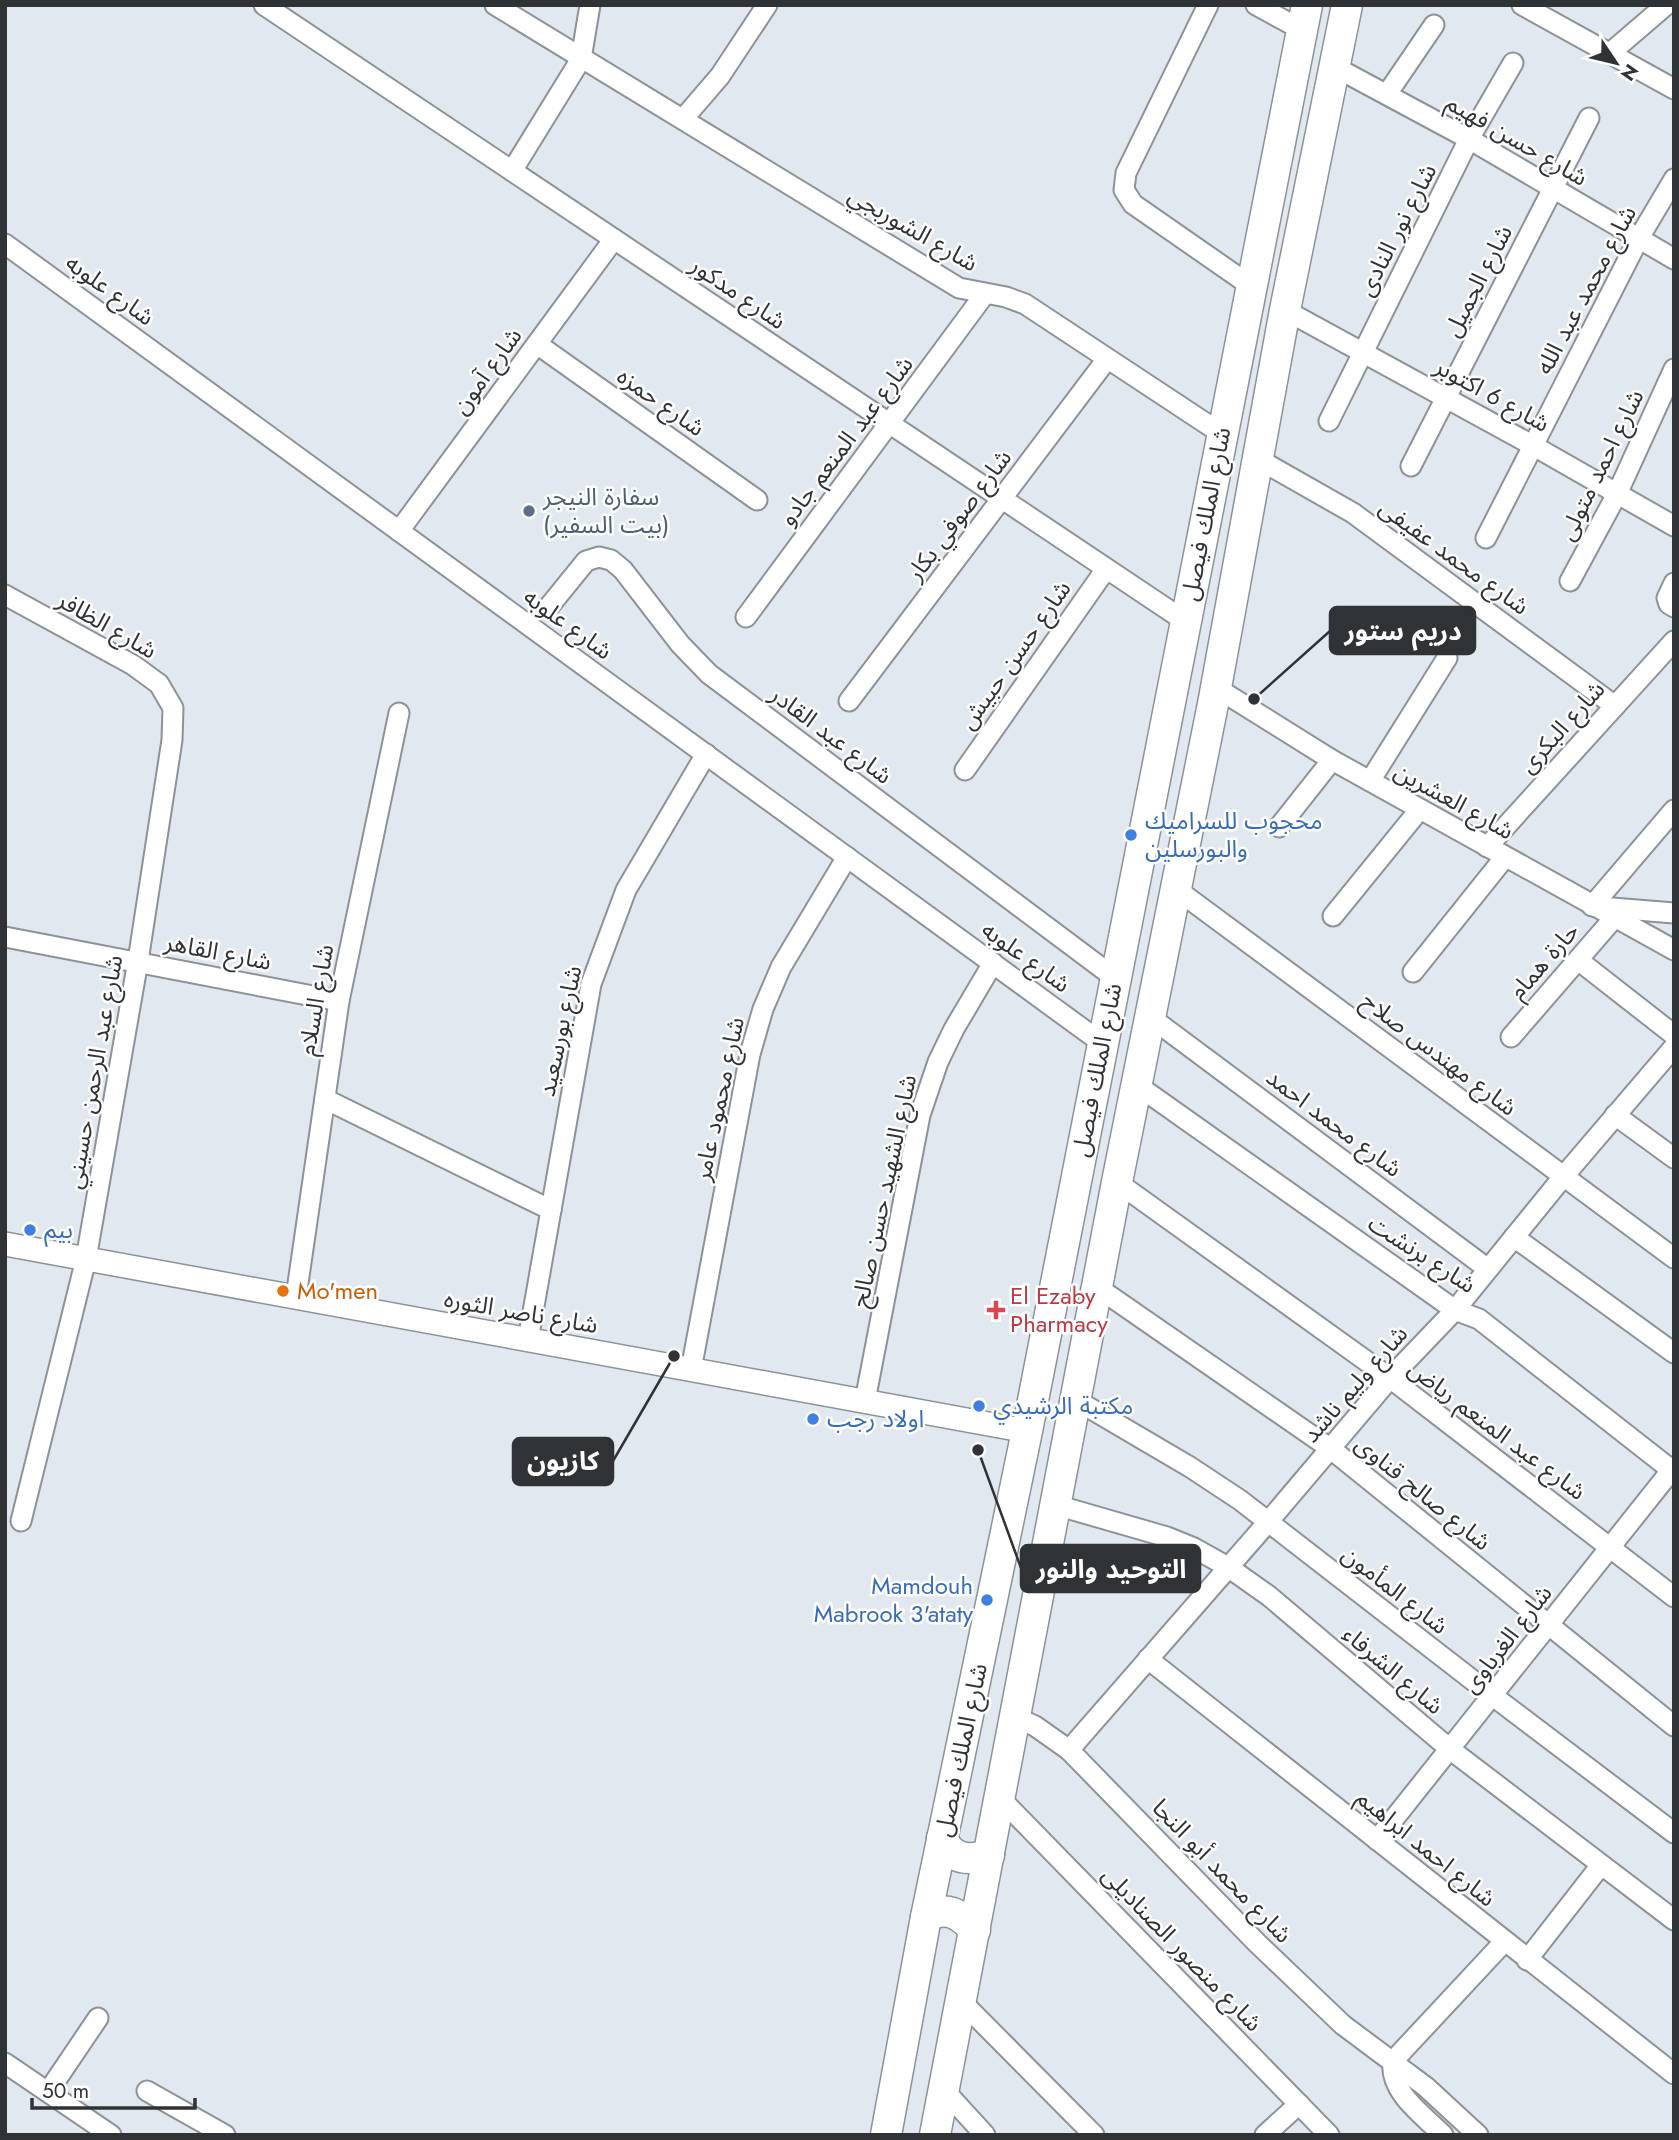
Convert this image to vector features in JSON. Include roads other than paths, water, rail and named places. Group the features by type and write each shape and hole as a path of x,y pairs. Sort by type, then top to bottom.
{"main road":[{"name":"شارع الملك فيصل","path":"935,2135 1117,1182 1215,687 1285,310 1347,5"},
{"name":"شارع الملك فيصل","path":"886,2135 926,1917 1027,1431 1304,17"},
{"path":"942,1838 951,1853 959,1858 968,1860 989,1856"},
{"path":"926,1917 943,1910 952,1911 975,1930"}],"street":[{"name":"شارع مدكور","path":"264,5 1185,621"},
{"name":"شارع الشوربجي","path":"495,5 959,288 1006,297 1025,304 1222,434"},
{"path":"512,171 581,59 590,5"},
{"path":"682,120 720,76 767,5"},
{"path":"1208,5 1126,173 1124,190 1133,204 1251,286"},
{"path":"1256,5 1304,17"},
{"path":"1522,5 1674,89"},
{"path":"1609,54 1666,5"},
{"path":"1387,94 1434,25"},
{"name":"شارع نور النادى","path":"1329,421 1469,139 1513,63"},
{"name":"شارع حسن فهيم","path":"1335,67 1469,139 1674,259"},
{"name":"شارع الجميل","path":"1411,466 1589,118"},
{"name":"شارع محمد عبد الله","path":"1486,538 1639,238 1674,179"},
{"name":"شارع آمون","path":"399,531 614,239"},
{"name":"شارع علوبه","path":"5,244 1102,1043"},
{"name":"شارع عبد المنعم جادو","path":"746,617 985,295"},
{"name":"شارع 6 اكتوبر","path":"1285,310 1674,526"},
{"name":"شارع حمزه","path":"537,344 757,500"},
{"name":"شارع صوفي بكار","path":"849,701 1107,359"},
{"name":"شارع احمد متولى","path":"1570,582 1617,494 1674,369"},
{"name":"شارع محمد عفيفى","path":"1258,459 1353,513 1615,706"},
{"name":"شارع عبد القادر","path":"547,609 586,561 599,557 611,560 623,570 680,644 709,674 1115,978"},
{"name":"شارع حسن حبيش","path":"965,769 1105,569"},
{"path":"1674,583 1667,598 1669,604 1674,607"},
{"name":"شارع الظافر","path":"5,595 133,665 159,684 173,708"},
{"name":"شارع البكرى","path":"1487,847 1674,641"},
{"path":"1370,781 1447,658"},
{"name":"شارع العشرين","path":"1215,687 1332,760 1674,950"},
{"name":"شارع عبد الرحمن حسيني","path":"21,1521 86,1259 138,961 172,740 173,708"},
{"name":"شارع السلام","path":"296,1297 339,1000 399,713"},
{"name":"شارع بورسعيد","path":"528,1340 591,984 626,890 706,754"},
{"path":"1279,827 1332,760"},
{"path":"1333,916 1420,809"},
{"path":"1592,906 1674,810"},
{"name":"شارع محمود عامر","path":"691,1370 750,1054 763,1009 781,967 847,857"},
{"path":"1413,972 1506,857"},
{"name":"شارع مهندس صلاح","path":"1176,889 1674,1258"},
{"path":"1592,906 1674,913"},
{"name":"حارة همام","path":"1511,1037 1614,918"},
{"name":"شارع القاهر","path":"5,937 339,1000"},
{"path":"1578,960 1674,1035"},
{"name":"شارع الشهيد حسن صالح","path":"865,1401 920,1115 938,1062 993,963"},
{"name":"شارع محمد احمد","path":"1150,1017 1488,1269"},
{"name":"شارع وليم ناشد","path":"1069,1750 1390,1378 1455,1310 1563,1177 1674,1047"},
{"name":"شارع برنشت","path":"1137,1085 1455,1310 1479,1319 1673,1470"},
{"path":"325,1099 551,1210"},
{"path":"1615,1115 1674,1157"},
{"name":"شارع عبد المنعم رياض","path":"1117,1182 1390,1378 1674,1597"},
{"path":"1514,1237 1674,1353"},
{"name":"شارع ناصر الثوره","path":"5,1244 1027,1431"},
{"name":"شارع صالح قناوى","path":"1097,1287 1331,1449 1674,1726"},
{"name":"شارع المأمون","path":"1076,1400 1220,1485 1674,1833"},
{"name":"شارع الغرباوى","path":"1377,1840 1673,1470"},
{"name":"شارع الشرفاء","path":"1056,1505 1167,1537 1228,1567 1269,1596 1451,1750 1674,1920"},
{"name":"شارع احمد ابراهيم","path":"1148,1659 1674,2074"},
{"name":"شارع محمد أبو النجا","path":"1015,1717 1035,1726 1069,1750 1266,1952 1343,2025 1393,2061 1478,2135"},
{"name":"شارع منصور الصناديلى","path":"1000,1798 1329,2135"},
{"path":"1527,1960 1601,1865"},
{"path":"1443,2135 1401,2092 1392,2076 1393,2061 1504,1942"},
{"path":"960,2000 1094,2135"},
{"path":"48,2092 98,2018"},
{"path":"5,2063 111,2135"},
{"path":"943,2089 985,2135"},
{"path":"147,2091 224,2135"},
{"path":"1265,2135 1299,2104"}],"place":[{"name":"سفارة النيجر (بيت السفير)","path":"529,511"},
{"name":"دريم ستور","path":"1254,699"},
{"name":"محجوب للسراميك والبورسلين","path":"1131,835"},
{"name":"بيم","path":"30,1230"},
{"name":"Mo'men","path":"283,1291"},
{"name":"El Ezaby Pharmacy","path":"996,1310"},
{"name":"كازيون","path":"674,1356"},
{"name":"مكتبة الرشيدي","path":"979,1406"},
{"name":"اولاد رجب","path":"813,1419"},
{"name":"التوحيد والنور","path":"978,1450"},
{"name":"Mamdouh Mabrook 3'ataty","path":"987,1600"}]}
